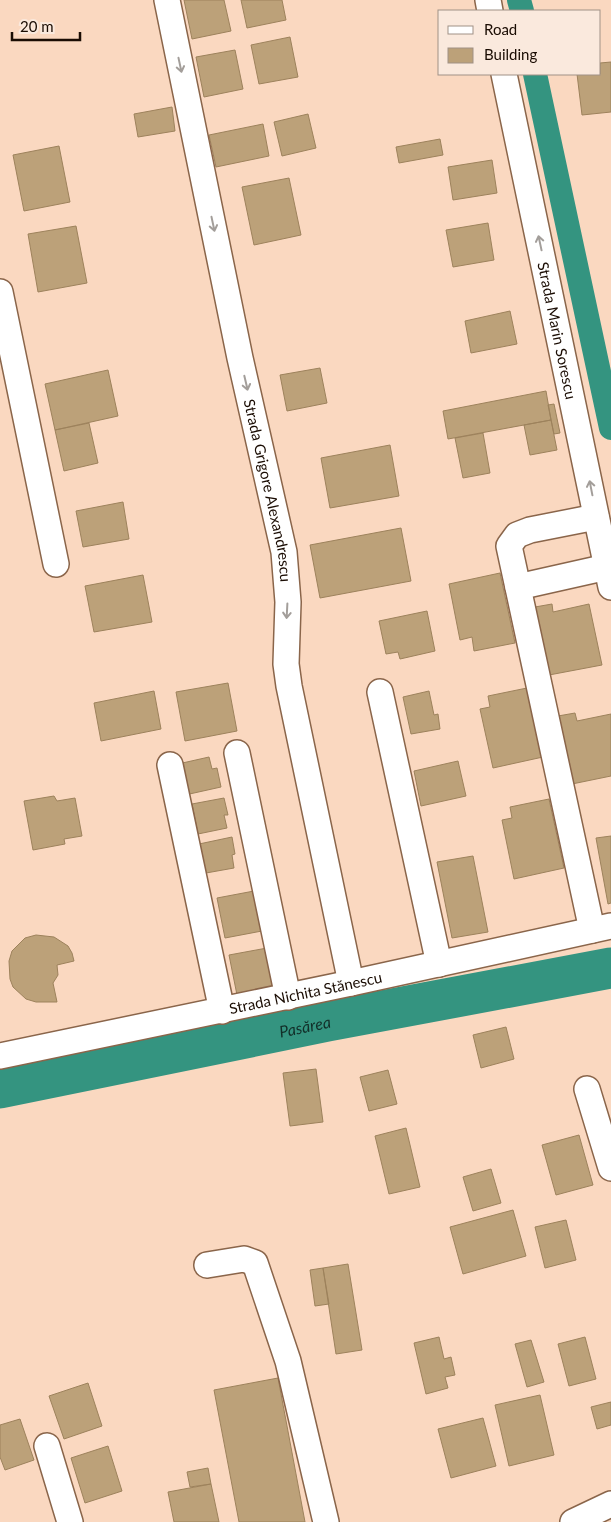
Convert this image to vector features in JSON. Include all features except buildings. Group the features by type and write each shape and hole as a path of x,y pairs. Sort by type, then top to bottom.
{"street":[{"name":"Strada Grigore Alexandrescu","path":"167,0 240,358 284,552 288,602 286,664 289,686 351,984"},
{"name":"Strada Marin Sorescu","path":"504,75 609,577"},
{"path":"0,292 56,564"},
{"path":"596,516 530,530 517,535 509,546 602,928"},
{"path":"518,587 609,577"},
{"path":"380,692 439,964"},
{"path":"237,753 288,997"},
{"path":"170,765 222,1011"},
{"name":"Strada Nichita Stănescu","path":"0,1056 351,984 602,928"},
{"path":"587,1089 611,1168"},
{"path":"207,1265 244,1259 255,1263 288,1361 326,1522"},
{"path":"47,1446 70,1522"},
{"path":"572,1522 611,1504"}],"waterway":[{"path":"519,0 522,10"},
{"path":"535,75 611,428"},
{"name":"Pasărea","path":"0,1088 328,1021 611,968"}]}
